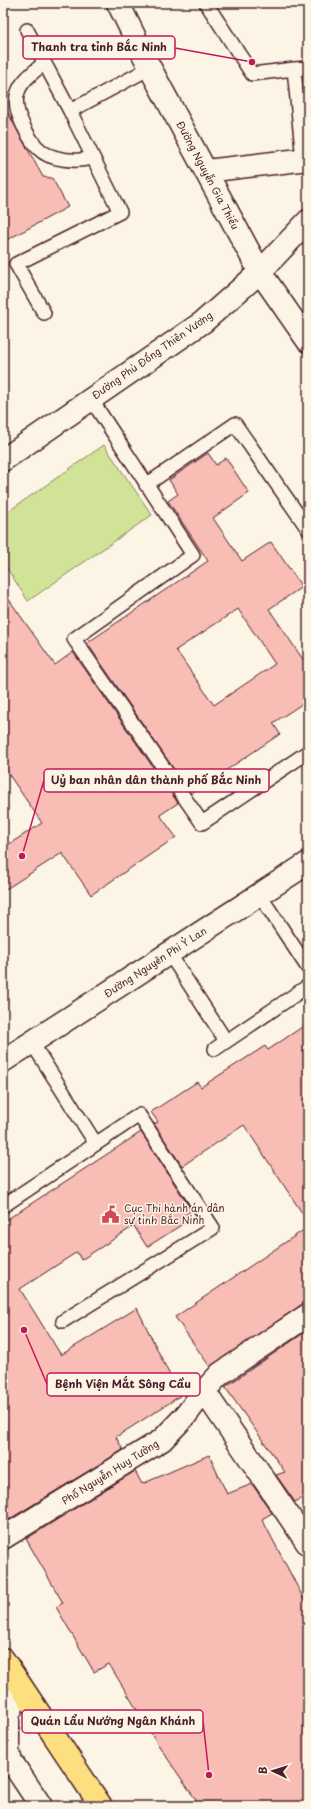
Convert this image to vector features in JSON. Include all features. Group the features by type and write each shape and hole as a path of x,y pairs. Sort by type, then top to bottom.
{"main road":[{"path":"3,1659 102,1806"}],"street":[{"name":"Đường Nguyễn Gia Thiều","path":"118,3 150,68 260,272 308,342"},
{"path":"206,171 306,159"},
{"name":"Đường Phù Đổng Thiên Vương","path":"3,460 202,322 260,272 308,221"},
{"name":"Đường Nguyên Phi Ỷ Lan","path":"3,1061 169,954 258,894 308,863"},
{"name":"Phố Nguyễn Huy Tưởng","path":"3,1538 162,1440 186,1415 204,1391 220,1374 308,1315"},
{"path":"204,1391 306,1537"},
{"path":"21,1687 8,1716 8,1751 11,1761 41,1806"}],"lane":[{"path":"206,3 252,74 308,68"},
{"path":"27,30 70,111 120,212 16,264 44,313"},
{"path":"44,63 26,80 18,92 16,106 20,120 38,149 61,159 75,161 93,158"},
{"path":"70,111 150,68"},
{"path":"294,70 306,159"},
{"path":"91,399 193,555 74,639 202,823 308,752"},
{"path":"146,485 235,424 308,529"},
{"path":"258,894 308,968"},
{"path":"169,954 226,1041"},
{"path":"215,1049 308,986"},
{"path":"32,1043 96,1144"},
{"path":"3,1206 139,1115 213,1228 62,1321"}],"green space":[{"path":"104,445 152,515 28,601 3,562 3,515"}],"building":[{"path":"3,104 43,177 52,178 68,207 3,242"},
{"path":"208,453 216,465 226,458 249,493 213,518 242,561 271,542 302,587 269,609 308,667 308,700 273,723 280,734 191,794 87,643 208,561 168,501 178,494 169,480","holes":["238,609 275,664 214,705 176,650"]},
{"path":"3,591 55,665 73,652 178,803 160,815 176,837 91,895 62,853 3,891 3,848 42,823 3,766"},
{"path":"308,1023 308,1222 244,1125 182,1166 154,1124 158,1122 151,1112 197,1082 201,1087 265,1046 268,1050"},
{"path":"141,1132 192,1211 186,1214 189,1220 147,1247 134,1226 81,1260 77,1252 20,1289 61,1355 137,1308 180,1396 116,1437 123,1450 3,1523 3,1222"},
{"path":"308,1227 308,1303 301,1305 210,1367 175,1317"},
{"path":"308,1330 308,1503 304,1497 295,1502 276,1475 285,1472 225,1387"},
{"path":"209,1455 227,1494 252,1484 272,1513 262,1519 308,1607 308,1806 200,1806 159,1746 109,1664 94,1672 56,1607 63,1603 26,1539 135,1471 142,1484"}],"place":[{"name":"Thanh tra tỉnh Bắc Ninh","path":"252,62"},
{"name":"Uỷ ban nhân dân thành phố Bắc Ninh","path":"22,856"},
{"name":"Cục Thi hành án dân sự tỉnh Bắc Ninh","path":"111,1214"},
{"name":"Bệnh Viện Mắt Sông Cầu","path":"24,1330"},
{"name":"Quán Lẩu Nướng Ngân Khánh","path":"209,1775"}]}
